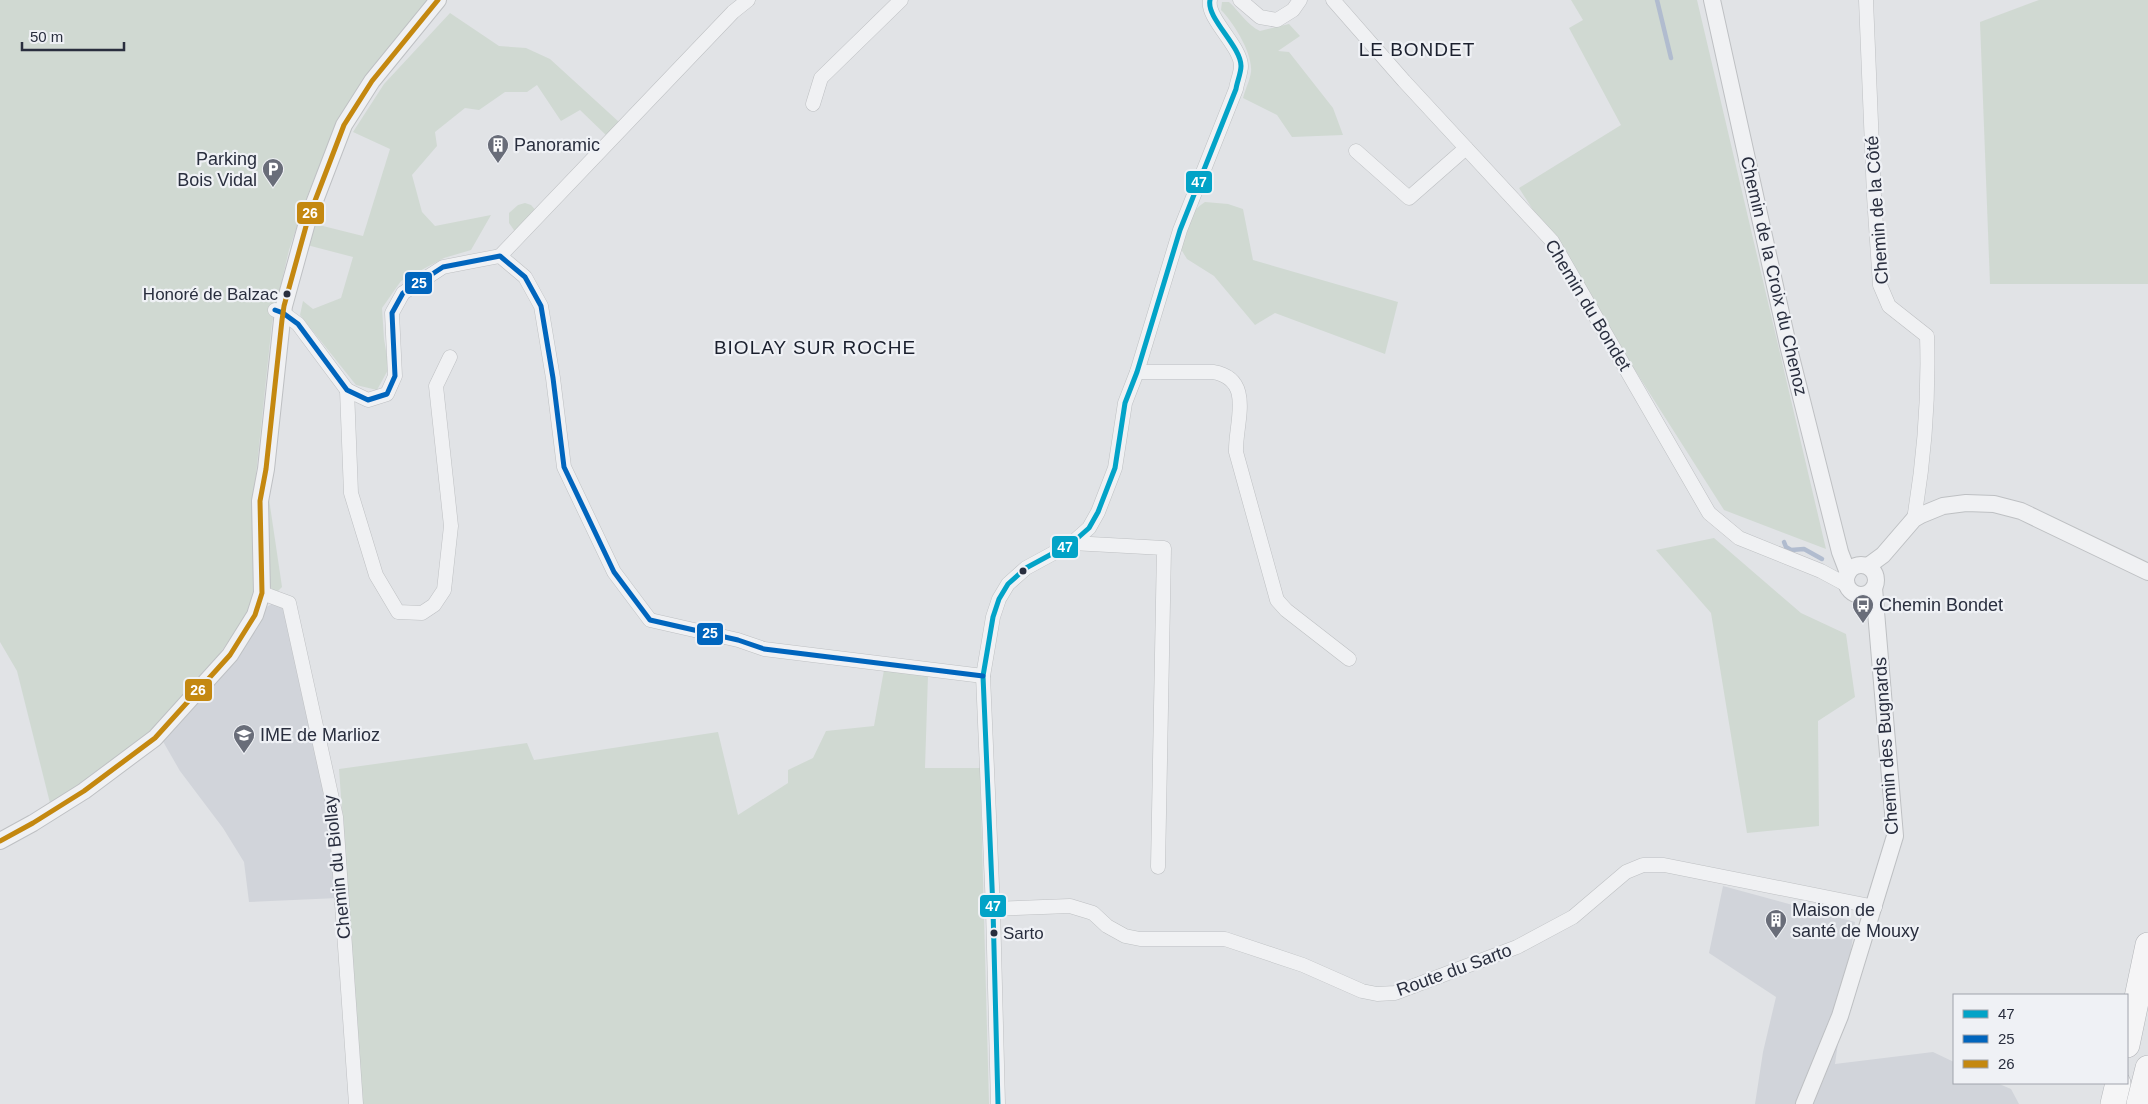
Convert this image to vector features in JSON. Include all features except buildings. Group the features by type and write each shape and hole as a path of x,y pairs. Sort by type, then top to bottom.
{"highway":[{"path":"2128,1040 2148,945"},
{"path":"2139,1104 2148,1068"},
{"path":"2113,1104 2118,1084"}],"street":[{"path":"0,841 32,824 84,791 155,738 230,655 255,615 264,596 260,501 266,469 285,317 308,219 344,125 372,81 438,0"},
{"path":"285,317 347,390 368,400 387,394 395,376 392,313 403,292 443,266 500,256 733,12 748,0"},
{"path":"813,104 821,78 901,0"},
{"path":"998,1104 993,909 983,676 994,617 999,599 1008,584 1026,568 1072,543 1089,528 1107,491 1115,468 1125,403 1137,372 1180,230 1236,89 1241,65 1228,38 1211,13 1210,0"},
{"path":"1240,0 1260,17 1277,20 1293,10 1300,0"},
{"name":"Chemin du Bondet","path":"1333,0 1404,81 1552,241 1709,514 1739,538 1821,572 1859,578"},
{"name":"Chemin de la Croix du Chenoz","path":"1712,0 1788,346 1840,552 1859,578"},
{"name":"Chemin de la Côté","path":"1866,0 1874,196 1880,286 1889,306 1927,336 1928,368 1920,482 1914,519"},
{"path":"1356,152 1409,198 1466,148"},
{"path":"500,256 525,276 541,306 553,378 564,467 614,572 650,620 738,640 764,649 983,676"},
{"path":"347,390 351,493 376,575 398,612 422,613 434,605 444,590 451,526 436,386 450,357"},
{"path":"1137,372 1213,372 1225,374 1235,383 1239,395 1240,408 1236,452 1277,600 1286,610 1349,659"},
{"path":"1859,578 1883,555 1914,519 1943,506 1966,502 1994,504 2021,510 2148,572"},
{"path":"1072,543 1164,548 1158,867"},
{"name":"Chemin des Bugnards","path":"1804,1104 1840,1016 1895,836 1882,667 1875,614 1859,578"},
{"name":"Chemin du Biollay","path":"264,596 289,603 336,817 356,1104"},
{"name":"Route du Sarto","path":"993,909 1070,906 1093,913 1107,926 1126,936 1140,939 1226,939 1269,952 1362,991 1377,994 1395,993 1517,947 1573,917 1626,872 1643,865 1664,865 1874,907"}],"shaded area":[{"path":"0,0 430,0 338,120 308,194 289,250 272,323 253,503 256,575 252,608 189,697 153,735 51,807 17,671 0,642"},
{"path":"1571,0 1697,0 1826,549 1724,510 1519,188 1621,125 1569,28 1583,20"},
{"path":"2039,0 2148,0 2148,284 1990,284 1980,22"},
{"path":"1222,2 1229,2 1247,22 1260,31 1289,24 1300,36 1278,51 1289,52 1333,108 1343,135 1292,137 1277,115 1243,98 1251,72 1251,64 1241,38 1221,10"},
{"path":"450,13 499,46 526,48 550,59 619,122 608,137 580,110 561,121 537,85 527,92 505,92 479,110 465,108 435,132 437,146 412,175 422,212 435,226 491,215 471,250 444,258 401,281 382,308 384,339 389,368 377,390 356,385 300,315 303,301 313,309 341,298 353,257 307,245 315,224 363,236 390,149 353,132 384,84"},
{"path":"1205,202 1228,204 1243,209 1253,260 1398,302 1385,354 1275,313 1255,325 1214,276 1187,259 1179,246 1191,216"},
{"path":"525,203 531,205 538,213 516,233 509,223 509,213 518,205"},
{"path":"266,498 269,499 282,587 278,591 273,590 269,585"},
{"path":"1714,538 1801,613 1846,634 1855,697 1818,721 1819,826 1747,833 1711,613 1656,550"},
{"name":"IME de Marlioz","path":"273,603 287,611 333,830 338,898 249,902 244,862 223,828 180,771 161,738 265,608"},
{"path":"884,670 928,675 925,768 980,768 989,1104 363,1104 339,769 527,743 534,760 718,732 738,815 788,783 788,770 813,758 826,731 874,726"},
{"path":"1723,886 1855,922 1835,1064 1933,1052 1953,1062 1953,1084 1999,1084 2011,1089 2019,1104 1755,1104 1763,1052 1776,997 1709,953"}],"waterway":[{"path":"1657,0 1671,58"},
{"path":"1784,542 1786,547 1791,550 1804,549 1822,559"}],"transit line":[{"name":"26","path":"0,841 84,791 155,738 230,655 255,615 262,593 260,501 266,469 282,320 284,306 308,219 344,125 372,81 438,0"},
{"name":"47","path":"998,1104 993,909 983,676 993,617 999,599 1008,584 1026,568 1072,543 1089,528 1098,512 1115,468 1125,403 1137,372 1180,230 1236,89 1240,72 1240,58 1213,15 1210,0"},
{"name":"25","path":"275,310 283,313 298,324 347,390 368,400 387,394 395,376 392,313 403,293 443,267 500,256 525,277 541,306 553,378 564,467 614,572 650,620 738,640 764,649 983,676"}],"place":[{"name":"Panoramic","path":"498,164"},
{"name":"Parking Bois Vidal","path":"273,188"},
{"name":"Honoré de Balzac","path":"287,294"},
{"name":"Chemin Bondet","path":"1863,624"},
{"name":"IME de Marlioz","path":"244,754"},
{"name":"Sarto","path":"994,933"},
{"name":"Maison de santé de Mouxy","path":"1776,939"}],"district":[{"name":"LE BONDET","path":"1417,49"},
{"name":"BIOLAY SUR ROCHE","path":"815,347"}]}
